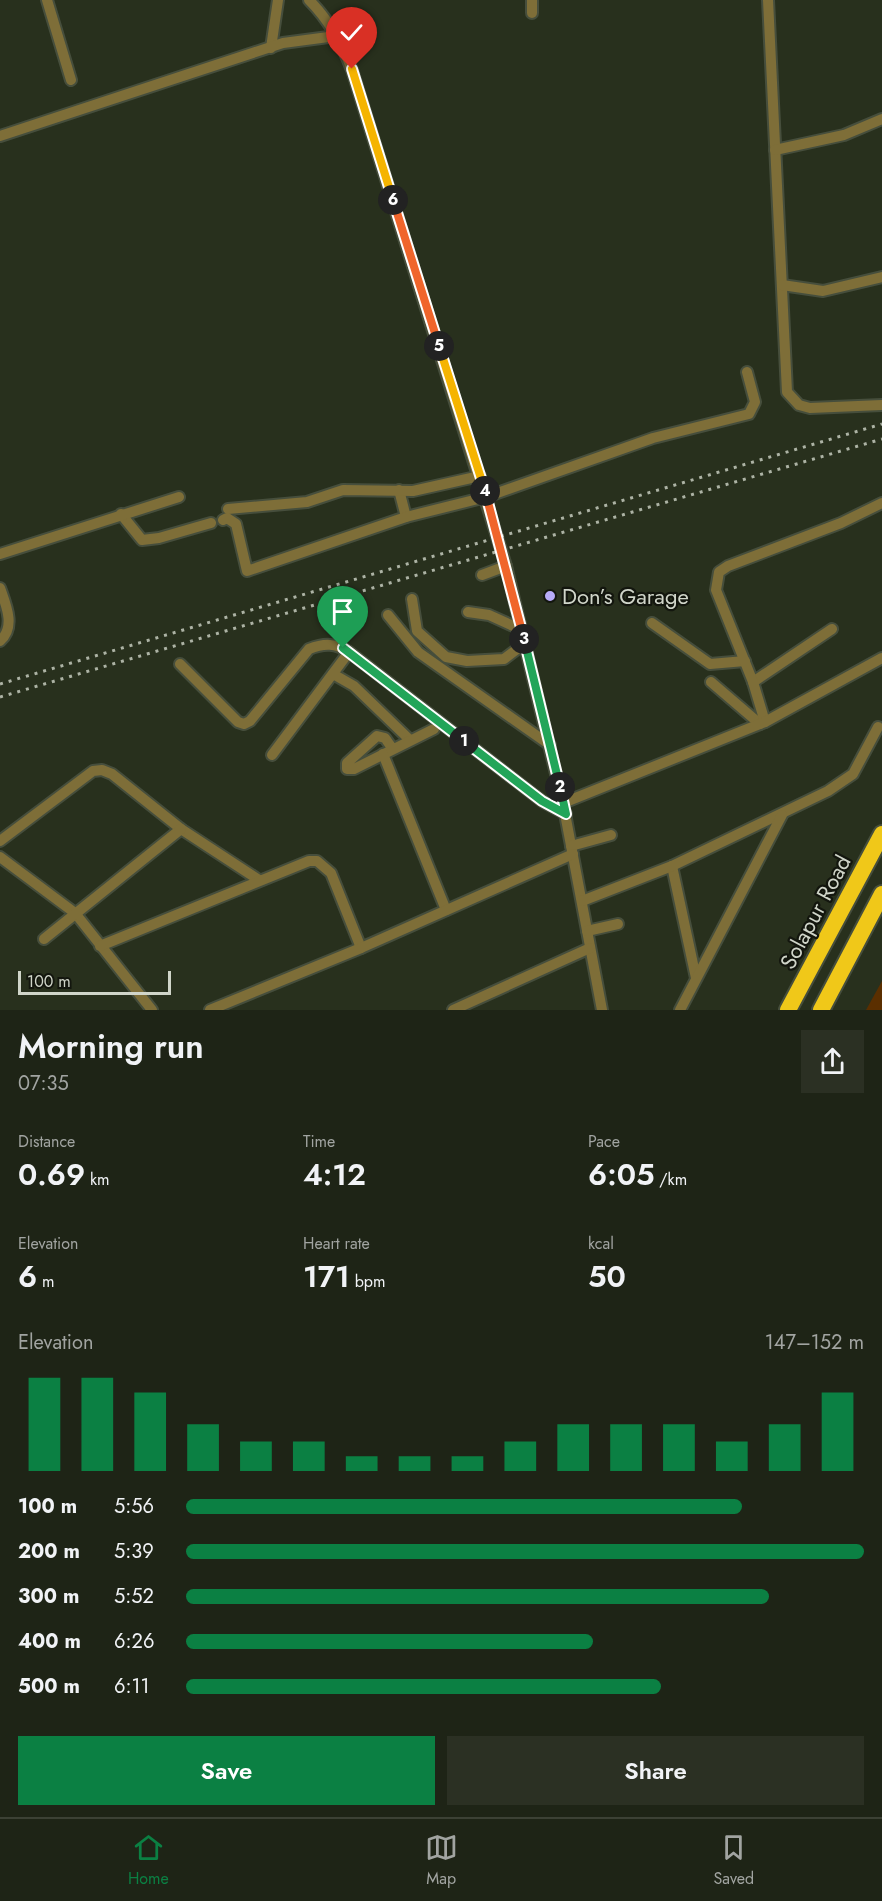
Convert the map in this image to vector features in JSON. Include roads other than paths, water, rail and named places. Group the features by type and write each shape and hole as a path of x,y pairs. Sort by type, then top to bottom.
{"highway":[{"name":"Solapur Road","path":"788,1010 882,834"},
{"path":"821,1010 882,894"}],"street":[{"path":"47,0 71,80"},
{"path":"271,48 278,0"},
{"path":"309,0 323,14 352,69 480,476 506,566 550,745 602,1010"},
{"path":"532,0 532,13"},
{"path":"768,0 787,392 798,405 810,408 882,405"},
{"path":"0,135 271,48 305,39 336,36"},
{"path":"775,150 844,135 882,119"},
{"path":"782,285 823,291 882,277"},
{"path":"480,476 413,491 343,490 307,502 225,515 236,524 247,571 406,517 486,497 653,438 749,414 755,402 747,372"},
{"path":"399,490 406,517"},
{"path":"0,554 179,497"},
{"path":"763,723 753,682 716,590 719,572 728,566 841,523 882,503"},
{"path":"122,514 142,540 159,538 211,523"},
{"path":"482,574 506,566"},
{"path":"0,588 9,621 9,631 0,641"},
{"path":"412,598 417,631 446,657 467,661 504,659 525,643"},
{"path":"468,612 489,615 522,630"},
{"path":"388,615 418,652 550,745"},
{"path":"652,624 710,664 745,662"},
{"path":"753,682 832,629"},
{"path":"180,664 238,722 244,724 250,721 309,649 320,644 337,645 542,801 564,809 763,723 882,658"},
{"path":"272,755 349,652"},
{"path":"333,674 354,686 410,740"},
{"path":"711,682 763,723"},
{"path":"582,901 672,867 828,791 853,774 878,727"},
{"path":"434,729 388,751 446,910"},
{"path":"0,841 93,771 102,770 112,774 181,829 259,880"},
{"path":"680,1010 782,815"},
{"path":"44,939 181,829"},
{"path":"210,1010 361,948 572,850 611,835"},
{"path":"0,857 75,913 152,1010"},
{"path":"100,946 259,880 309,861 317,861 331,873 361,948"},
{"path":"672,867 696,978"},
{"path":"587,931 618,924"},
{"path":"453,1010 590,948"}],"railway":[{"path":"0,684 882,424"},
{"path":"0,697 882,439"}],"place":[{"name":"Don’s Garage","path":"550,596"}]}
